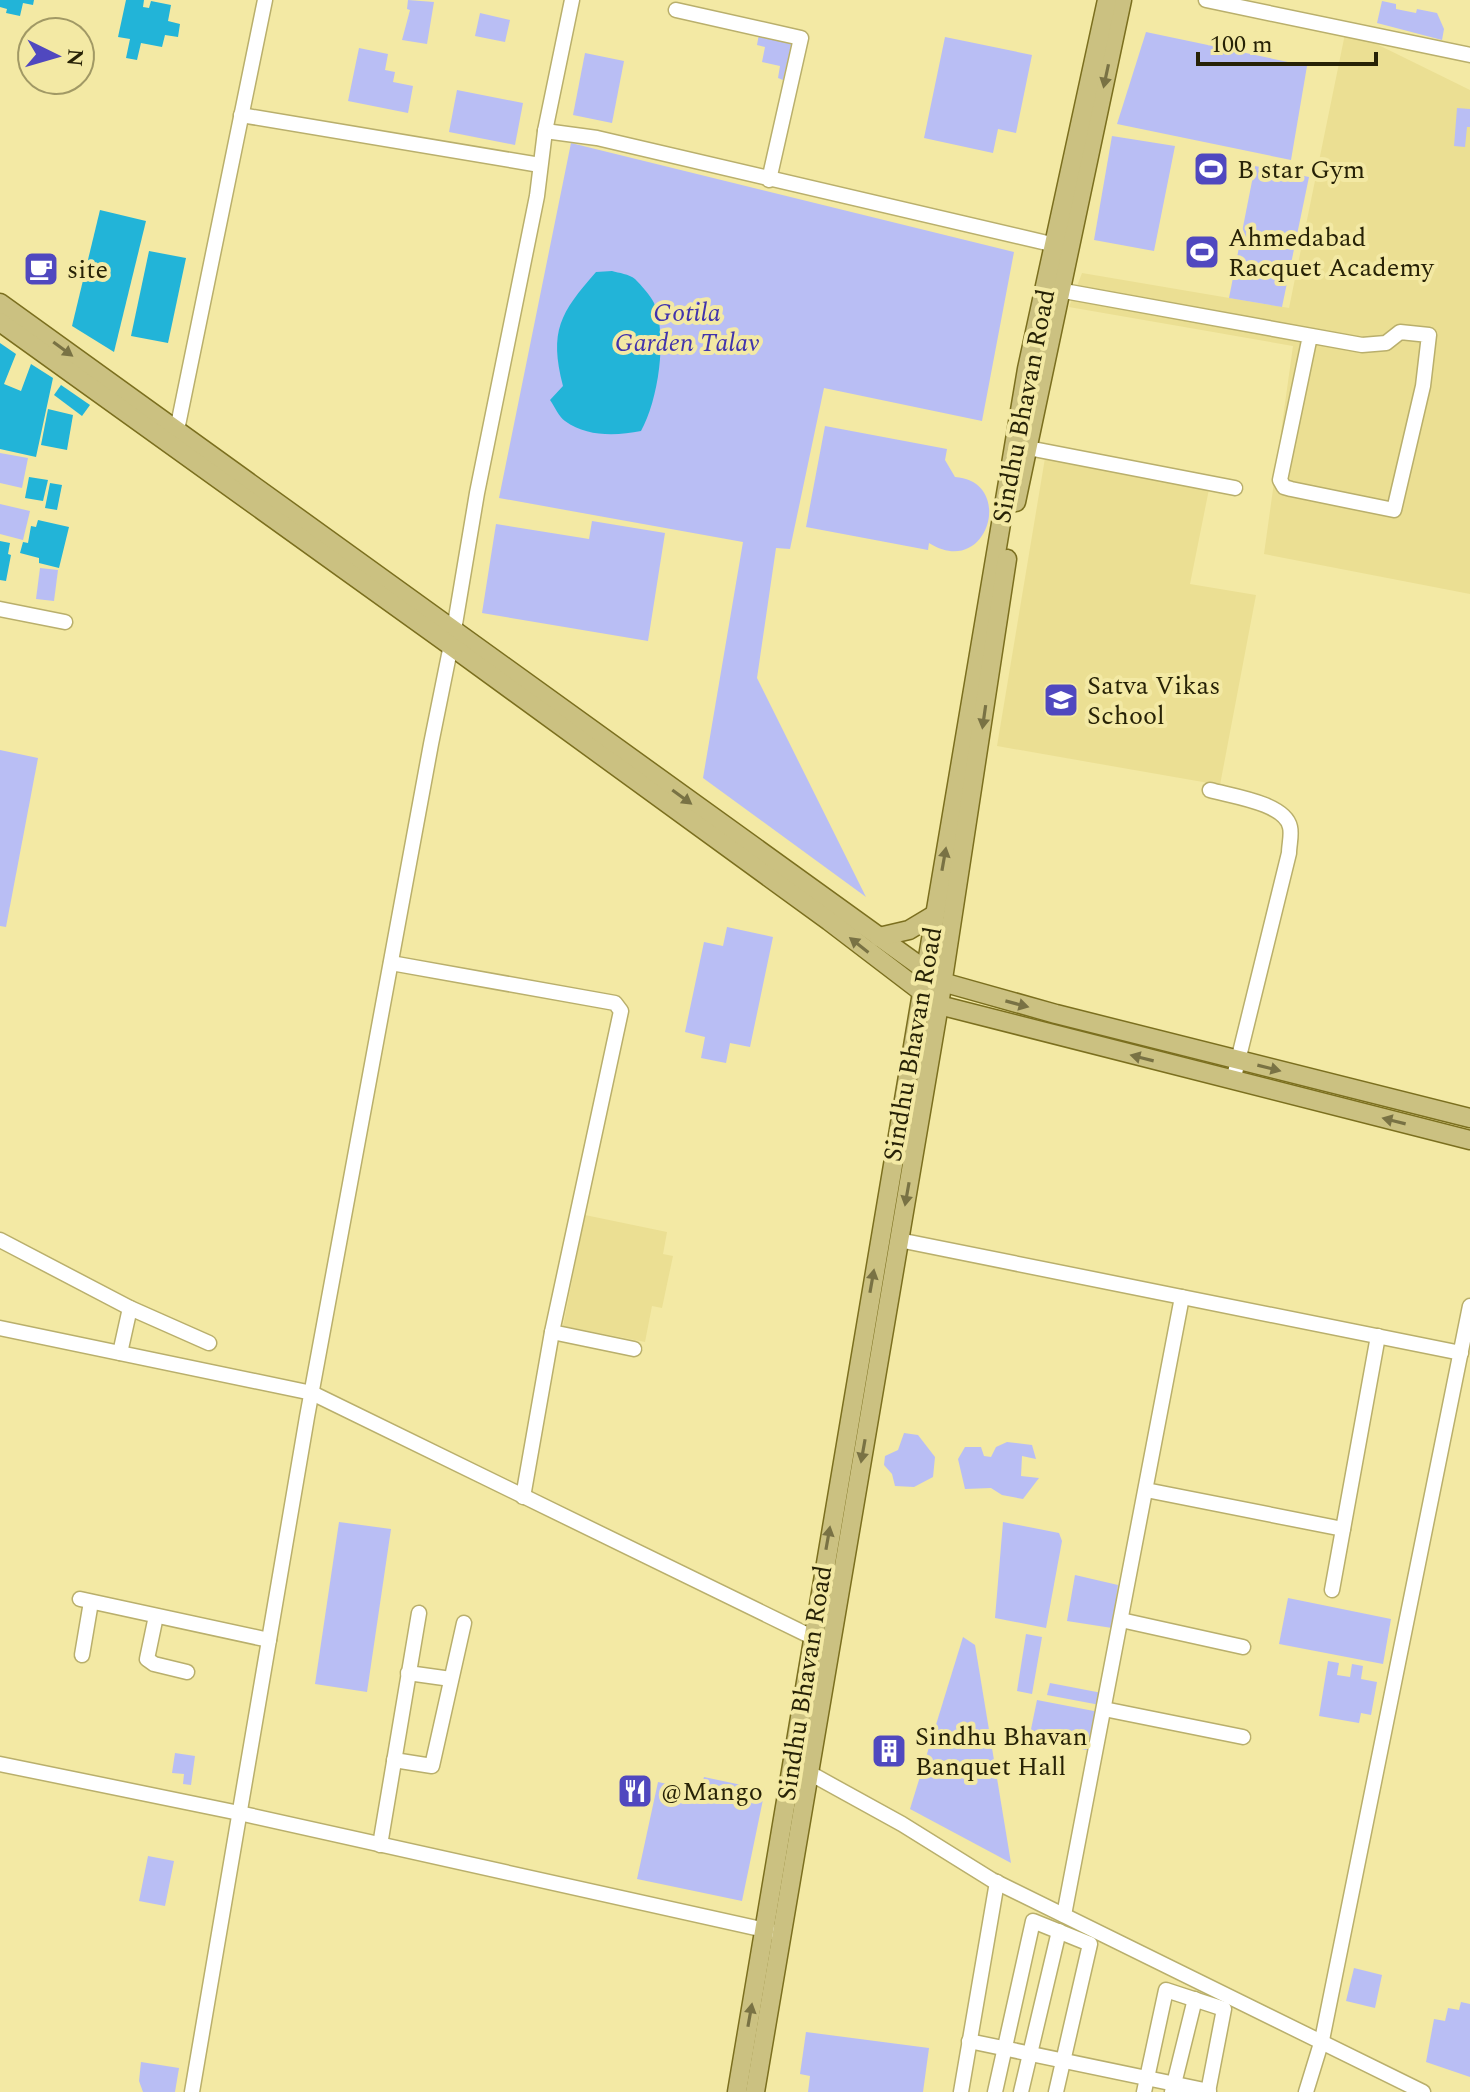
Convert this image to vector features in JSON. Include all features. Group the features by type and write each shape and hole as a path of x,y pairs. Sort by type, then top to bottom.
{"main road":[{"name":"Sindhu Bhavan Road","path":"737,2092 809,1774 939,1005 1013,520 1028,448 1052,289 1107,0"},
{"name":"Sindhu Bhavan Road","path":"1061,247 1122,0"},
{"name":"Sindhu Bhavan Road","path":"755,2092 790,1770 1027,369 1052,289"},
{"path":"0,303 177,430 939,1005 1470,1140"},
{"path":"0,322 942,982 959,989 1470,1118"},
{"path":"879,937 909,930 934,915"}],"street":[{"path":"177,430 265,0"},
{"path":"192,2092 312,1393 453,638 482,466 537,196 545,131 572,0"},
{"path":"1206,0 1470,55"},
{"path":"676,10 801,38 769,180"},
{"path":"241,115 540,165"},
{"path":"545,131 597,138 1061,247"},
{"path":"1052,289 1362,345 1386,343 1400,332 1429,335 1423,386 1394,510 1291,489 1284,487 1280,480 1310,336"},
{"path":"1028,448 1235,488"},
{"path":"0,609 65,622"},
{"path":"1210,790 1275,808 1285,816 1290,828 1289,853 1233,1081"},
{"path":"391,963 615,1003 621,1011 552,1332 523,1497"},
{"path":"0,1240 130,1308 209,1343"},
{"path":"899,1240 1461,1353"},
{"path":"1064,1915 1182,1297"},
{"path":"1306,2092 1322,2040 1470,1306"},
{"path":"120,1353 130,1308"},
{"path":"0,1328 312,1393 812,1637 831,1640"},
{"path":"552,1332 634,1349"},
{"path":"1332,1590 1378,1336"},
{"path":"1146,1490 1343,1529"},
{"path":"82,1655 86,1600 269,1640"},
{"path":"380,1845 419,1613"},
{"path":"156,1616 147,1659 154,1664 187,1672"},
{"path":"1121,1620 1243,1647"},
{"path":"394,1760 432,1766 464,1623"},
{"path":"408,1673 451,1679"},
{"path":"1104,1709 1243,1737"},
{"path":"0,1764 239,1813 773,1932"},
{"path":"790,1770 809,1774 902,1824 997,1882 1423,2092"},
{"path":"961,2092 997,1882"},
{"path":"995,2092 1033,1921 1090,1944 1056,2092"},
{"path":"1021,2092 1059,1931"},
{"path":"1146,2085 1170,1966"},
{"path":"969,2041 1063,2061 1146,2085 1208,2092 1224,2009 1166,1990"},
{"path":"1173,2088 1195,1999"}],"shaded area":[{"path":"0,0 34,0 33,5 23,3 20,16 6,13 7,9 0,7"},
{"path":"126,0 144,0 143,7 149,8 151,1 171,5 168,21 180,24 178,37 165,35 162,47 141,43 137,60 126,58 130,39 118,37"},
{"path":"1346,29 1470,90 1470,594 1264,554 1293,346 1069,307 1082,273 1289,308"},
{"path":"100,210 146,221 114,352 72,326"},
{"path":"149,251 186,258 168,343 131,336"},
{"path":"612,271 635,279 653,300 660,333 659,368 647,418 641,431 622,434 592,433 574,426 561,417 550,400 563,386 557,351 566,312 596,272"},
{"path":"0,343 16,354 4,384 21,391 31,364 53,378 36,457 0,449"},
{"path":"61,385 90,405 82,416 54,395"},
{"path":"48,409 73,415 67,450 41,445"},
{"path":"1045,458 1209,489 1190,584 1256,595 1220,785 997,746"},
{"path":"29,477 48,480 43,501 25,498"},
{"path":"50,483 62,485 57,510 45,508"},
{"path":"38,520 69,527 59,568 39,563 39,558 20,553 23,542 28,543 31,526 36,527"},
{"path":"0,541 10,543 6,581 0,580"},
{"path":"585,1215 667,1232 663,1254 673,1256 662,1308 652,1306 645,1342 563,1326"}],"green space":[{"path":"408,0 434,2 427,44 402,40 410,10 407,9"},
{"path":"1382,1 1396,4 1396,9 1437,13 1444,29 1442,40 1377,23"},
{"path":"480,13 510,20 505,42 475,36"},
{"path":"1146,32 1307,66 1291,160 1117,124"},
{"path":"759,34 792,41 783,80 778,78 780,66 762,62 765,47 757,45"},
{"path":"945,37 1032,55 1016,133 998,129 993,153 924,138"},
{"path":"359,48 388,54 385,70 395,72 393,82 413,86 408,113 348,101"},
{"path":"585,53 624,61 612,123 573,115"},
{"path":"457,90 523,103 515,145 449,132"},
{"path":"1457,108 1470,109 1465,147 1454,146"},
{"path":"1112,136 1175,146 1154,251 1094,240"},
{"name":"Gotila Garden Talav","path":"571,143 1014,252 982,421 824,388 790,549 776,548 757,678 866,897 703,778 743,542 499,498"},
{"path":"1255,166 1309,177 1282,307 1229,298"},
{"path":"825,426 947,449 945,460 955,477 974,483 985,494 989,509 987,525 979,539 967,549 950,551 929,543 928,550 806,527"},
{"path":"0,453 28,458 22,488 0,483"},
{"path":"0,504 30,511 23,540 0,534"},
{"path":"592,521 665,533 648,641 482,613 496,524 589,539"},
{"path":"40,568 58,570 54,601 36,599"},
{"path":"0,750 38,758 6,927 0,926"},
{"path":"727,927 773,937 750,1047 730,1043 726,1063 701,1058 705,1037 685,1032 704,942 723,946"},
{"path":"904,1433 918,1435 935,1457 933,1477 914,1487 895,1486 892,1474 884,1465 885,1456 898,1450"},
{"path":"1007,1442 1032,1445 1036,1459 1022,1456 1021,1476 1039,1478 1023,1499 1002,1495 991,1488 965,1489 958,1459 965,1447 981,1447 984,1456 991,1457 996,1447"},
{"path":"339,1522 391,1529 367,1692 315,1684"},
{"path":"1003,1522 1059,1533 1062,1541 1046,1628 995,1618"},
{"path":"1075,1575 1118,1585 1112,1628 1067,1621"},
{"path":"1288,1598 1391,1619 1383,1664 1279,1644"},
{"path":"1026,1634 1042,1637 1032,1694 1017,1691"},
{"path":"963,1637 975,1645 1011,1863 910,1809"},
{"path":"1328,1661 1339,1663 1337,1675 1350,1677 1352,1664 1363,1666 1361,1679 1377,1682 1371,1715 1361,1713 1359,1723 1319,1716"},
{"path":"1050,1683 1102,1693 1100,1705 1047,1695"},
{"path":"1037,1700 1099,1712 1092,1751 1029,1739"},
{"path":"175,1753 195,1756 191,1785 183,1784 184,1774 172,1773"},
{"path":"704,1777 765,1790 742,1901 637,1879 658,1782 700,1791"},
{"path":"148,1856 174,1861 165,1906 139,1901"},
{"path":"1354,1968 1382,1975 1375,2008 1346,2001"},
{"path":"1461,2002 1470,2004 1470,2077 1426,2062 1434,2019 1445,2021 1448,2008 1459,2010"},
{"path":"806,2032 929,2048 923,2092 808,2092 810,2076 800,2074"},
{"path":"141,2062 179,2068 175,2092 143,2092 139,2081"}],"place":[{"name":"B star Gym","path":"1211,169"},
{"name":"Ahmedabad Racquet Academy","path":"1202,252"},
{"name":"site","path":"41,269"},
{"name":"Satva Vikas School","path":"1061,700"},
{"name":"Sindhu Bhavan Banquet Hall","path":"889,1751"},
{"name":"@Mango","path":"635,1791"}]}
